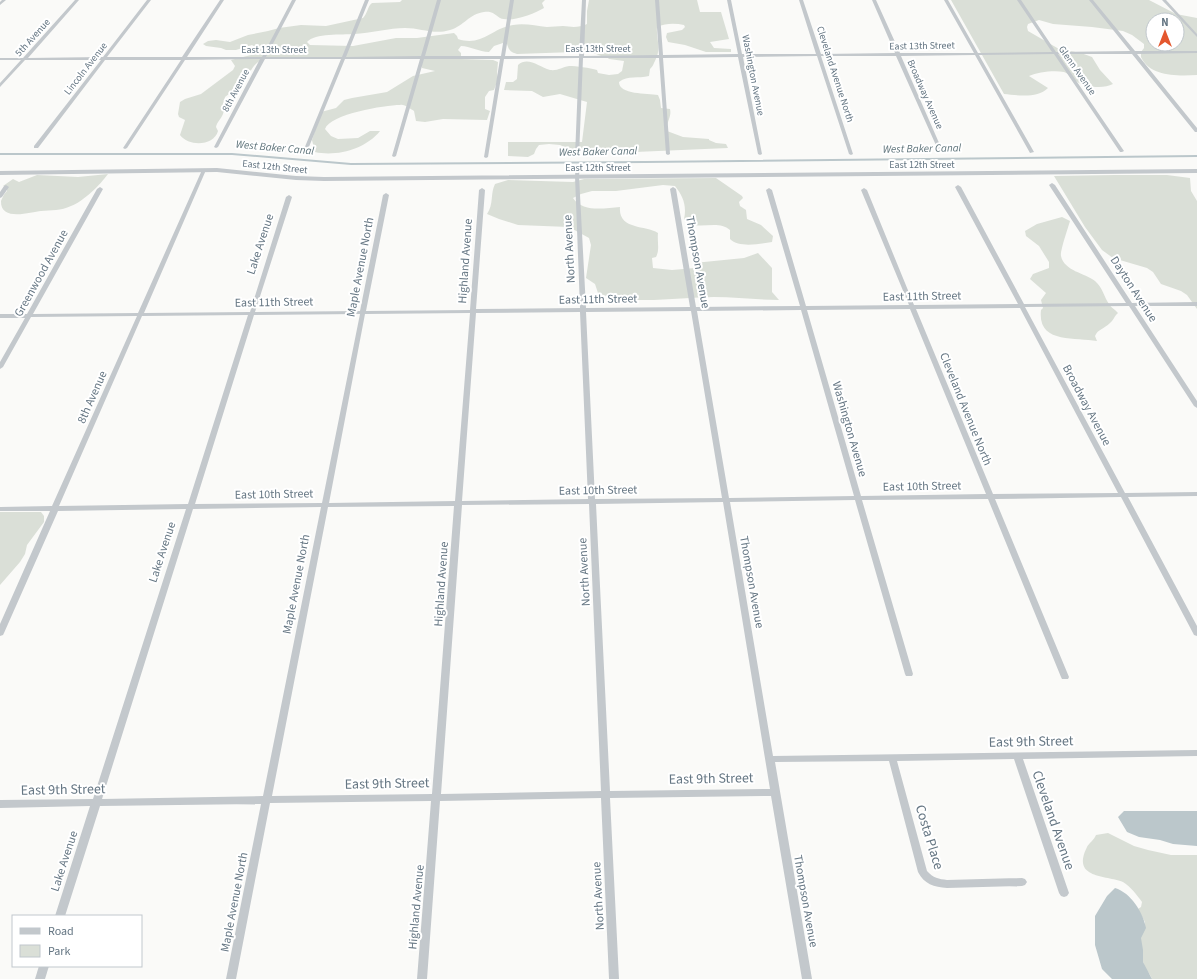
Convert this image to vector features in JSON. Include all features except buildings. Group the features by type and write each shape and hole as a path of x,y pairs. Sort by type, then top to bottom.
{"street":[{"path":"0,4 4,0"},
{"name":"5th Avenue","path":"0,86 77,0"},
{"name":"Lincoln Avenue","path":"36,147 149,0"},
{"path":"125,148 222,0"},
{"name":"8th Avenue","path":"216,147 294,0"},
{"path":"304,154 367,0"},
{"path":"394,156 439,0"},
{"path":"486,157 512,0"},
{"path":"577,156 584,0"},
{"path":"657,0 668,154"},
{"name":"Washington Avenue","path":"729,0 760,154"},
{"name":"Cleveland Avenue North","path":"801,0 851,154"},
{"name":"Broadway Avenue","path":"874,0 941,152"},
{"path":"946,0 1032,152"},
{"name":"Glenn Avenue","path":"1019,0 1122,151"},
{"path":"1091,0 1197,131"},
{"path":"1164,0 1197,36"},
{"name":"East 13th Street","path":"0,59 502,58 1197,52"},
{"name":"North Avenue","path":"578,165 577,176 614,979"},
{"name":"8th Avenue","path":"0,634 204,170"},
{"name":"East 12th Street","path":"0,172 204,170 238,171 310,178 1197,171"},
{"name":"Dayton Avenue","path":"1052,185 1197,406"},
{"path":"0,196 6,187"},
{"name":"Broadway Avenue","path":"958,187 1197,633"},
{"name":"Greenwood Avenue","path":"0,367 100,189"},
{"name":"Thompson Avenue","path":"673,189 774,792 807,979"},
{"name":"Highland Avenue","path":"422,979 482,190"},
{"name":"Washington Avenue","path":"769,190 909,674"},
{"name":"Cleveland Avenue North","path":"864,190 1065,678"},
{"name":"Maple Avenue North","path":"231,979 386,194"},
{"name":"Lake Avenue","path":"60,915 289,197"},
{"name":"East 11th Street","path":"0,316 1197,304"},
{"name":"East 10th Street","path":"0,509 1197,494"},
{"name":"East 9th Street","path":"769,759 1197,753"},
{"name":"Cleveland Avenue","path":"1017,755 1064,893"},
{"name":"Costa Place","path":"892,757 923,872 926,878 936,883 947,884 1022,882"},
{"name":"East 9th Street","path":"0,804 436,796 774,792"},
{"path":"40,979 44,967"}],"green space":[{"path":"402,0 545,0 542,3 544,8 516,19 500,18 491,12 484,12 474,15 459,26 450,30 433,32 411,28 399,28 322,36 311,39 307,42 310,45 353,46 396,38 417,38 454,33 458,39 474,41 506,27 517,24 547,27 575,27 587,24 589,0 697,0 700,12 721,12 729,39 710,42 714,48 731,49 731,52 706,52 685,45 668,42 666,37 667,33 682,30 685,27 684,25 677,24 664,25 657,27 658,52 650,69 649,76 630,78 619,82 620,86 628,91 658,95 661,108 670,109 667,131 683,137 709,139 716,143 726,144 728,148 635,152 573,151 560,145 549,144 539,145 534,154 528,157 508,156 508,142 582,142 587,102 560,94 543,97 532,91 504,90 506,82 513,82 517,79 518,65 530,62 550,70 569,66 579,67 597,70 598,73 609,75 618,74 622,71 624,61 609,59 606,56 601,56 586,50 574,52 517,54 508,48 507,44 503,43 494,46 489,52 461,46 458,50 461,53 461,59 493,60 498,62 498,79 494,90 489,91 485,97 485,109 490,111 487,120 443,119 425,122 416,121 414,111 404,105 393,105 359,111 337,119 329,124 325,129 331,136 338,139 358,138 370,131 380,131 374,137 367,143 350,150 332,153 315,152 312,140 321,112 336,108 344,100 387,92 413,76 435,71 422,68 422,59 263,59 254,66 239,87 225,97 224,112 216,127 218,131 216,136 212,140 195,143 189,142 180,135 185,120 179,117 178,114 180,102 201,94 233,70 235,66 231,60 255,54 257,48 252,45 236,50 226,50 203,44 208,41 216,40 230,42 248,35 279,28 301,25 326,26 363,18 372,3 400,2"},
{"path":"951,0 1149,0 1172,12 1145,12 1145,52 1185,52 1185,16 1197,18 1197,75 1165,74 1151,68 1145,64 1141,57 1144,44 1132,35 1123,31 1053,24 1039,20 1028,24 1028,31 1059,49 1081,53 1092,57 1100,70 1113,84 1105,87 1086,86 1079,83 1064,72 1056,71 1037,73 1029,76 1048,88 1038,94 1027,96 1004,94"},
{"path":"108,174 86,197 67,208 24,214 11,214 5,212 2,208 1,201 7,191 7,186 3,186 13,179 19,182 37,175 78,177"},
{"path":"1167,175 1190,178 1191,191 1197,201 1197,309 1187,295 1181,291 1161,284 1153,272 1147,268 1113,258 1102,250 1085,227 1054,176"},
{"path":"716,178 742,196 743,198 739,202 740,206 746,210 747,219 761,225 773,236 772,242 750,245 739,244 730,239 730,230 725,227 719,225 694,225 689,223 684,219 684,201 675,186 663,185 616,191 592,191 573,198 577,203 588,208 601,209 620,207 623,220 633,226 658,233 658,251 656,257 652,258 653,268 672,270 695,268 694,263 744,258 758,253 772,268 772,292 779,300 714,297 639,300 610,297 598,293 595,284 586,278 591,245 589,238 569,227 518,225 487,214 495,184 508,180 573,182 584,179"},
{"path":"1062,217 1070,221 1062,249 1061,256 1063,261 1070,268 1095,281 1100,287 1107,301 1118,313 1108,325 1099,330 1096,334 1095,336 1097,341 1059,337 1051,334 1045,329 1041,321 1041,310 1043,308 1041,300 1046,293 1030,279 1033,274 1049,268 1049,262 1039,246 1026,236 1025,231 1037,224"},
{"path":"0,512 41,512 44,516 44,522 27,545 25,554 20,562 0,585"},
{"path":"1108,833 1134,846 1148,850 1171,855 1197,855 1197,979 1152,979 1145,968 1142,957 1141,934 1145,922 1138,909 1141,907 1142,902 1123,882 1093,874 1083,865 1083,857 1088,846 1096,835"}],"shaded area":[{"path":"1124,811 1197,811 1197,846 1173,844 1160,840 1139,837 1127,832 1118,817"},
{"path":"1115,888 1121,890 1131,899 1142,916 1146,928 1141,938 1143,962 1152,979 1112,979 1102,969 1095,945 1095,916 1107,896"}],"waterway":[{"name":"West Baker Canal","path":"0,154 232,154 351,164 1197,156"}]}
